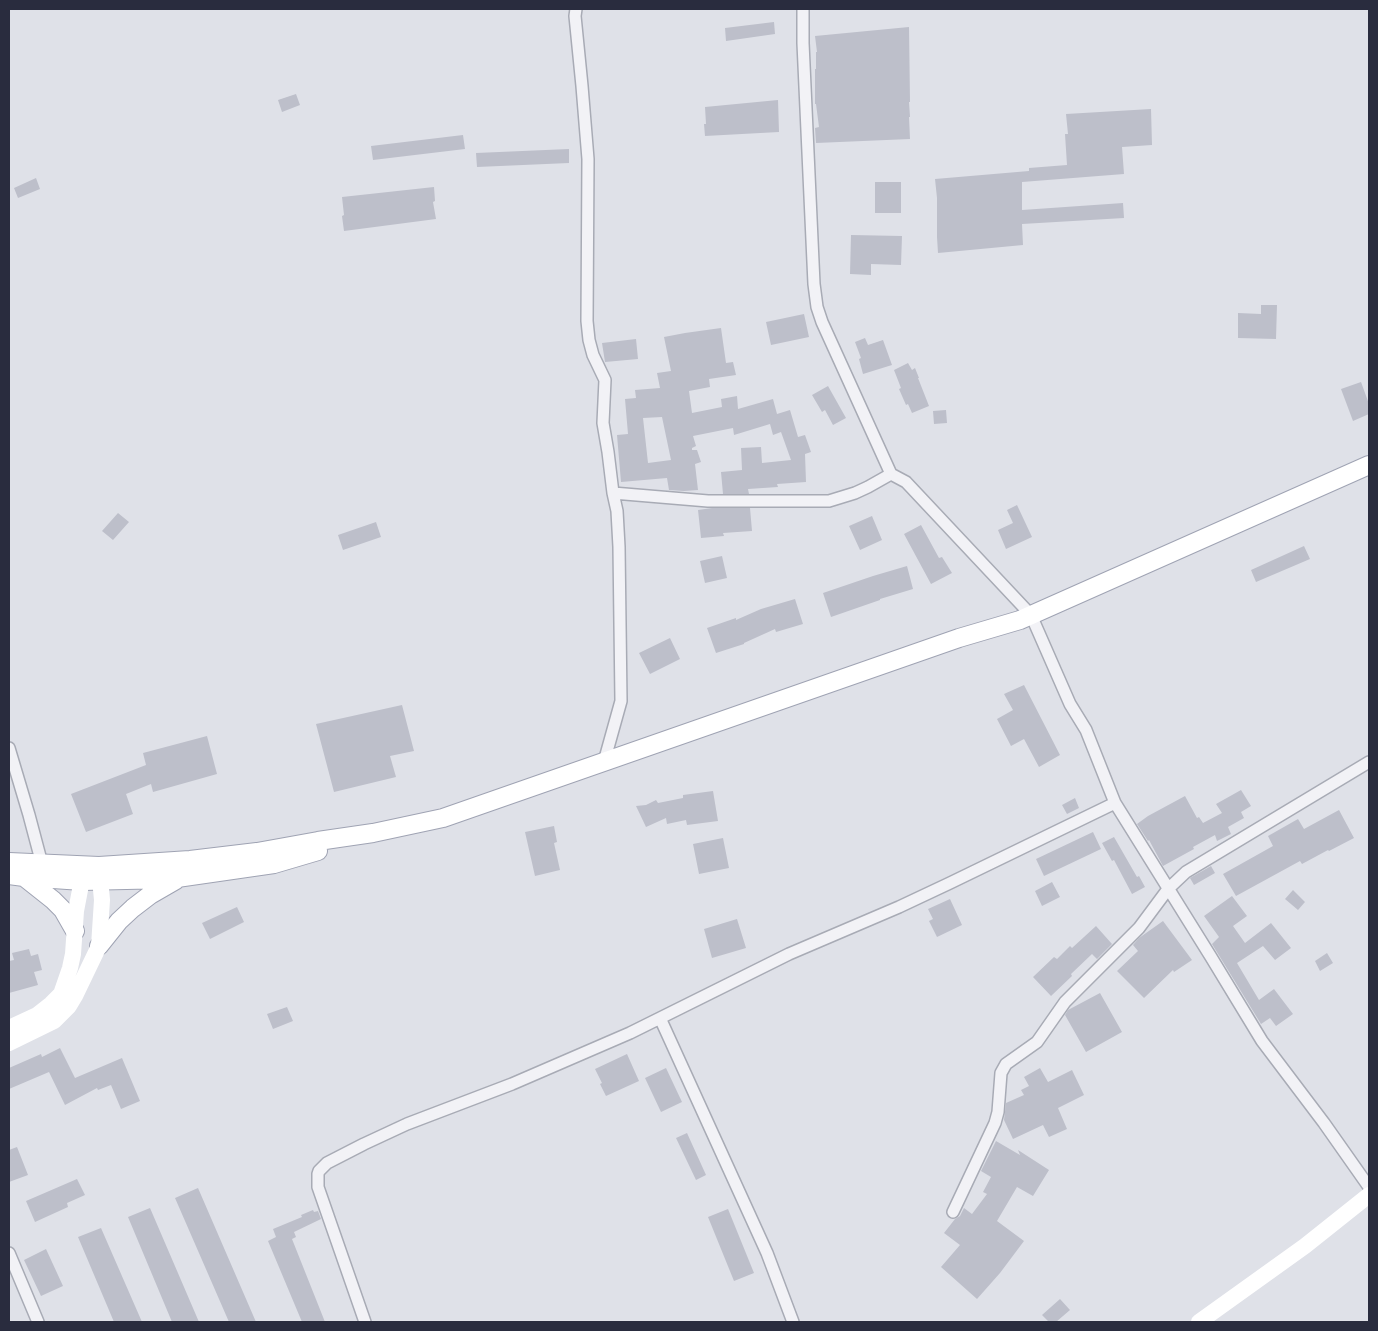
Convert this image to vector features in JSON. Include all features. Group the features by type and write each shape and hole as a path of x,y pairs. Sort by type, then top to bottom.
{"main road":[{"path":"9,862 42,864 92,874 257,852 373,833 443,818 959,638 1031,616 1369,465"},
{"path":"16,876 92,874 170,879 274,864 373,833"},
{"path":"9,1028 37,1014 57,999 70,968 73,954 76,911 92,874"},
{"path":"92,874 102,915 99,946"},
{"path":"16,876 53,900 63,910 74,931"},
{"path":"9,1043 54,1021 62,1014 75,996 99,946 119,921 132,908 150,895 182,877"},
{"path":"1199,1322 1305,1246 1369,1195"}],"street":[{"path":"576,9 574,16 588,159 588,340 605,380 603,423 617,511 622,690 621,701 604,762"},
{"path":"803,9 803,43 817,307 822,322 891,474 906,482 1031,616 1070,704 1086,730 1115,803 1262,1041 1324,1123 1369,1187"},
{"path":"613,493 708,501 828,501 862,490 891,474"},
{"path":"9,748 42,864"},
{"path":"953,1212 995,1123 998,1112 1001,1073 1006,1064 1037,1042 1065,1002 1139,928 1168,889 1186,872 1369,762"},
{"path":"365,1322 318,1187 319,1170 327,1163 407,1124 512,1084 630,1033 789,954 942,887 1115,803"},
{"path":"660,1018 767,1253 793,1322"},
{"path":"9,1253 38,1322"}],"building":[{"path":"774,22 775,34 726,41 725,28"},
{"path":"909,27 910,139 816,143 815,128 819,127 815,104 817,52 815,36"},
{"path":"296,94 300,105 282,112 278,100"},
{"path":"778,100 779,132 705,136 705,107"},
{"path":"1151,109 1152,145 1122,147 1124,174 1022,182 1022,210 1123,203 1124,218 1022,224 1023,245 938,253 935,179 1029,171 1029,168 1067,165 1065,134 1068,134 1066,114"},
{"path":"463,135 465,149 373,160 371,146"},
{"path":"569,149 569,163 477,167 476,153"},
{"path":"36,178 40,189 18,198 14,188"},
{"path":"875,182 901,182 901,213 875,213"},
{"path":"434,187 435,201 433,202 436,219 344,231 342,197"},
{"path":"851,235 902,236 901,265 871,264 871,275 850,274"},
{"path":"1261,305 1277,305 1276,339 1238,338 1238,313 1261,314"},
{"path":"804,314 809,337 771,345 766,322"},
{"path":"721,328 726,363 733,362 736,375 709,379 710,387 689,391 692,413 722,407 721,399 737,396 738,409 773,399 777,414 790,410 798,437 805,435 811,452 805,454 806,482 777,484 778,487 748,489 749,494 723,494 721,472 742,470 741,448 761,447 762,463 791,460 781,432 773,435 770,424 734,435 733,428 693,436 696,446 692,450 697,450 701,462 695,464 698,490 669,490 667,478 621,482 617,435 628,434 625,399 636,398 635,390 660,388 657,373 671,371 664,337","holes":["662,417 671,460 648,463 643,418"]},
{"path":"865,338 868,345 883,340 892,365 863,374 859,359 861,358 855,342"},
{"path":"636,339 638,359 605,362 602,343"},
{"path":"908,363 912,370 915,368 929,406 912,413 899,389 901,388 894,370"},
{"path":"1361,382 1369,404 1369,414 1353,421 1341,389"},
{"path":"828,386 846,418 833,425 825,410 822,412 812,395"},
{"path":"946,410 947,423 934,424 933,411"},
{"path":"1017,505 1032,537 1006,549 998,530 1013,523 1007,510"},
{"path":"750,508 752,531 723,533 724,536 701,538 698,510"},
{"path":"118,513 129,522 113,540 102,531"},
{"path":"872,516 882,540 860,550 849,526"},
{"path":"376,522 381,537 343,550 338,535"},
{"path":"921,525 939,558 942,557 952,573 931,584 904,534"},
{"path":"1304,546 1310,559 1256,582 1251,570"},
{"path":"722,556 727,578 705,583 700,561"},
{"path":"907,566 913,589 831,617 823,593"},
{"path":"795,599 803,624 776,632 775,629 744,644 716,653 707,628"},
{"path":"670,638 680,659 650,674 639,653"},
{"path":"1024,685 1060,755 1039,767 1024,739 1011,746 997,719 1013,710 1004,694"},
{"path":"402,705 414,751 390,756 396,777 334,792 316,724"},
{"path":"207,736 217,774 153,792 151,784 126,794 133,814 86,832 71,794 146,765 143,753"},
{"path":"1241,790 1251,806 1241,812 1244,818 1228,827 1231,834 1217,841 1215,835 1163,866 1149,840 1137,824 1185,796 1197,818 1199,817 1203,823 1222,813 1216,804"},
{"path":"713,791 718,821 687,825 686,820 667,824 666,818 646,827 636,806 646,805 656,800 658,803 683,798 683,795"},
{"path":"1075,798 1079,808 1067,814 1062,805"},
{"path":"1339,810 1354,838 1302,864 1300,861 1236,896 1223,874 1273,846 1268,836 1298,819 1304,829"},
{"path":"554,826 557,842 554,843 560,870 535,876 525,832"},
{"path":"1093,832 1101,849 1044,876 1036,859"},
{"path":"1114,837 1137,877 1139,876 1145,887 1132,894 1114,860 1112,861 1102,843"},
{"path":"723,838 729,868 699,874 693,844"},
{"path":"1211,866 1215,873 1194,885 1190,878"},
{"path":"1052,882 1060,897 1042,906 1035,891"},
{"path":"1293,890 1305,902 1298,910 1285,899"},
{"path":"1232,896 1247,916 1233,926 1245,943 1271,923 1291,948 1275,960 1263,946 1237,963 1259,1000 1274,989 1293,1014 1276,1026 1270,1018 1261,1024 1212,944 1219,937 1204,916"},
{"path":"950,899 962,925 937,937 929,921 933,919 928,909"},
{"path":"237,907 244,922 210,939 202,923"},
{"path":"737,919 746,948 712,958 704,929"},
{"path":"1163,921 1192,960 1174,972 1173,970 1144,998 1117,971 1138,951 1133,945 1139,938"},
{"path":"1096,926 1112,944 1097,959 1092,954 1051,996 1033,977 1054,957 1057,959 1070,946 1072,948"},
{"path":"29,949 31,956 38,954 42,970 34,972 38,985 9,993 9,961 14,960 12,953"},
{"path":"1327,953 1333,963 1320,971 1315,961"},
{"path":"1100,993 1122,1032 1086,1052 1065,1015 1068,1010"},
{"path":"287,1007 293,1021 273,1029 267,1014"},
{"path":"60,1048 75,1078 122,1058 140,1101 121,1109 111,1085 98,1090 97,1088 65,1105 49,1072 9,1089 9,1068 41,1054 42,1057"},
{"path":"627,1054 639,1081 606,1096 595,1069"},
{"path":"666,1068 682,1102 661,1112 645,1078"},
{"path":"1040,1068 1048,1082 1072,1070 1084,1095 1058,1108 1067,1129 1049,1137 1043,1125 1013,1139 1004,1120 1006,1103 1024,1095 1021,1090 1029,1086 1024,1077"},
{"path":"687,1133 706,1175 696,1180 676,1138"},
{"path":"996,1141 1020,1155 1018,1150 1049,1170 1033,1196 1017,1187 997,1221 1024,1241 1000,1273 977,1299 941,1267 960,1245 944,1233 955,1219 960,1216 964,1208 972,1214 987,1194 983,1192 991,1177 981,1171"},
{"path":"17,1147 28,1175 9,1182 9,1150"},
{"path":"77,1179 85,1195 67,1203 68,1207 35,1222 26,1201"},
{"path":"198,1188 256,1322 229,1322 175,1198"},
{"path":"150,1208 199,1322 172,1322 128,1217"},
{"path":"728,1209 754,1273 734,1281 708,1217"},
{"path":"313,1210 314,1212 318,1211 321,1219 294,1232 296,1237 292,1239 325,1322 302,1322 268,1241 276,1237 273,1229 302,1217 301,1215"},
{"path":"101,1228 142,1322 114,1322 78,1237"},
{"path":"46,1249 63,1286 41,1296 24,1260"},
{"path":"1060,1299 1070,1310 1056,1322 1049,1322 1042,1315"}]}
